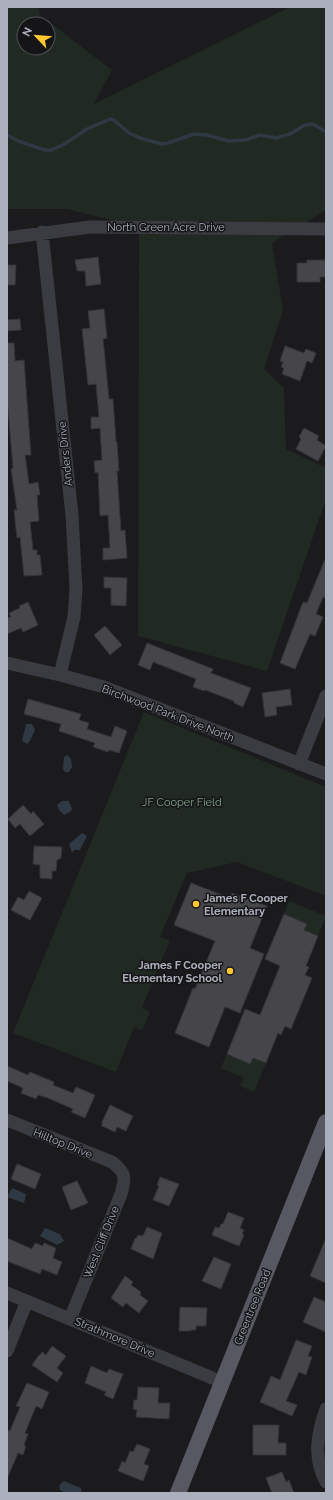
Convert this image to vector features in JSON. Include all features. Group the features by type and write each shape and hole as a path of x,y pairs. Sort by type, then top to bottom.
{"main road":[{"name":"Greentree Road","path":"178,1493 326,1122"}],"street":[{"name":"North Green Acre Drive","path":"7,238 42,232 90,227 326,229"},
{"name":"Anders Drive","path":"42,232 72,516 76,589 74,617 60,675"},
{"name":"Birchwood Park Drive North","path":"7,663 104,687 326,774"},
{"path":"300,764 326,696"},
{"name":"Hilltop Drive","path":"7,1120 112,1162 118,1167"},
{"name":"West Cliff Drive","path":"70,1318 124,1185 124,1175 122,1170 118,1167"},
{"name":"Strathmore Drive","path":"7,1292 222,1382"},
{"path":"7,1351 28,1301"},
{"path":"326,1409 319,1427 318,1443 318,1462 326,1482"}],"green space":[{"path":"7,7 39,7 41,16 16,16 16,56 56,56 56,27 112,70 94,104 290,7 326,7 326,210 272,243 283,310 264,369 284,388 286,449 326,468 326,499 267,671 138,636 139,227 67,209 7,209"},
{"name":"JF Cooper Field","path":"144,712 326,787 326,896 237,862 187,873 160,937 170,940 142,1008 150,1012 142,1030 134,1027 116,1072 13,1033"},
{"path":"289,901 326,916 318,936 305,930 307,924 284,914"},
{"path":"227,1054 250,1064 253,1058 266,1063 254,1092 240,1086 244,1078 221,1068"}],"shaded area":[{"path":"26,724 32,724 35,730 27,744 22,741"},
{"path":"68,755 71,759 72,767 69,772 65,772 63,769 64,757"},
{"path":"62,801 69,801 72,809 64,815 59,810 57,805"},
{"path":"82,833 87,836 80,850 74,850 72,853 69,844"},
{"path":"12,1188 26,1194 24,1203 7,1197"},
{"path":"45,1228 60,1234 64,1241 57,1245 40,1236"},
{"path":"64,1481 81,1488 82,1493 66,1493 60,1490 59,1487"}],"building":[{"path":"98,257 101,284 86,286 85,271 77,271 75,260"},
{"path":"307,260 326,260 326,277 320,277 320,282 297,282 297,263 307,263"},
{"path":"7,265 16,265 15,285 7,285"},
{"path":"104,309 107,338 103,339 109,399 113,399 119,471 117,471 121,531 125,530 127,558 103,560 103,548 110,548 108,515 100,516 98,472 95,473 94,461 102,460 100,428 91,429 91,417 99,417 96,384 88,385 82,329 90,328 88,311"},
{"path":"20,319 21,330 7,331 7,320"},
{"path":"7,343 14,343 15,361 24,360 31,455 25,455 29,484 38,482 40,495 37,495 39,521 30,522 33,550 37,550 37,555 40,555 42,575 24,576 20,537 17,538 14,510 17,510 11,469 13,468 7,398"},
{"path":"285,346 304,353 306,349 316,353 312,363 307,361 300,381 282,374 284,368 281,367 283,362 280,361"},
{"path":"304,428 319,436 317,440 326,446 318,461 296,449 301,439 299,437"},
{"path":"326,557 326,598 323,597 316,614 323,617 315,636 310,634 295,669 280,663 303,602 307,603"},
{"path":"104,577 127,578 126,606 111,605 111,588 104,588"},
{"path":"28,602 38,625 23,632 21,628 7,634 7,618 11,617 9,613"},
{"path":"105,626 122,645 110,655 94,635"},
{"path":"147,643 213,669 211,673 251,688 243,707 234,703 234,701 193,687 196,679 181,673 153,662 150,670 138,665"},
{"path":"290,689 292,705 276,707 277,715 265,717 262,693"},
{"path":"28,699 81,714 79,720 89,723 87,729 111,737 115,726 127,731 119,753 109,750 108,752 93,747 95,743 59,731 61,724 24,714"},
{"path":"23,805 31,814 33,811 44,824 30,836 20,824 15,828 8,819"},
{"path":"34,846 62,847 61,858 57,860 56,871 52,871 52,879 40,878 40,865 33,864"},
{"path":"191,883 230,898 232,893 267,906 250,948 264,954 240,1013 225,1007 209,1047 175,1033 193,988 195,989 215,941 174,925"},
{"path":"29,891 42,898 30,920 11,910 18,897 24,900"},
{"path":"284,914 307,924 304,930 318,936 306,966 309,967 305,975 312,978 291,1029 285,1026 281,1035 278,1033 266,1063 253,1058 250,1064 227,1054 245,1009 260,1015 280,966 265,959"},
{"path":"7,1066 28,1075 30,1072 54,1082 53,1085 73,1093 76,1087 95,1095 85,1118 71,1112 73,1109 48,1098 38,1095 36,1099 21,1093 23,1088 7,1081"},
{"path":"110,1105 133,1116 126,1131 117,1127 115,1132 102,1126 102,1122"},
{"path":"17,1164 41,1174 35,1189 11,1179"},
{"path":"160,1177 179,1184 169,1206 153,1200 159,1186 157,1185"},
{"path":"77,1181 88,1203 71,1210 62,1187"},
{"path":"228,1212 244,1218 240,1228 244,1230 242,1234 244,1235 239,1246 212,1235 215,1227 219,1228 221,1224 223,1224"},
{"path":"147,1227 162,1233 153,1259 131,1249 135,1238 136,1239 138,1235 143,1236"},
{"path":"7,1238 32,1249 35,1243 43,1246 44,1243 56,1248 53,1258 62,1262 57,1275 42,1269 40,1274 7,1261"},
{"path":"326,1238 326,1283 310,1276"},
{"path":"214,1257 231,1264 221,1289 202,1281"},
{"path":"125,1276 133,1282 131,1285 141,1292 140,1295 148,1301 139,1313 126,1303 123,1307 111,1298"},
{"path":"314,1297 326,1302 326,1332 303,1322"},
{"path":"180,1307 207,1308 206,1326 196,1326 196,1330 191,1331 179,1331"},
{"path":"296,1340 312,1346 308,1356 312,1357 306,1375 299,1372 286,1401 297,1405 292,1416 260,1402 271,1376 280,1380"},
{"path":"52,1346 66,1356 57,1368 63,1373 57,1382 32,1365 42,1352 46,1355"},
{"path":"91,1366 107,1373 109,1369 123,1374 113,1399 104,1395 106,1392 85,1383"},
{"path":"27,1383 49,1392 42,1409 36,1406 25,1433 28,1434 24,1445 26,1446 23,1455 18,1453 7,1479 7,1430 10,1431 20,1407 16,1406"},
{"path":"138,1387 159,1388 158,1403 170,1403 169,1419 136,1417 137,1410 133,1409 134,1400 137,1400"},
{"path":"253,1425 279,1425 278,1443 286,1443 286,1455 253,1455"},
{"path":"137,1444 150,1449 144,1464 149,1466 143,1481 118,1471 122,1461 125,1463 130,1451 133,1452"},
{"path":"282,1472 286,1482 289,1480 294,1493 272,1493 266,1478"}],"waterway":[{"path":"7,135 18,141 45,150 51,150 63,145 87,129 110,119 114,120 129,133 140,138 162,144 194,134 207,135 228,141 246,140 260,135 276,138 290,134 305,125 313,124 326,132"}],"place":[{"name":"James F Cooper Elementary","path":"196,904"},
{"name":"James F Cooper Elementary School","path":"230,971"}]}
